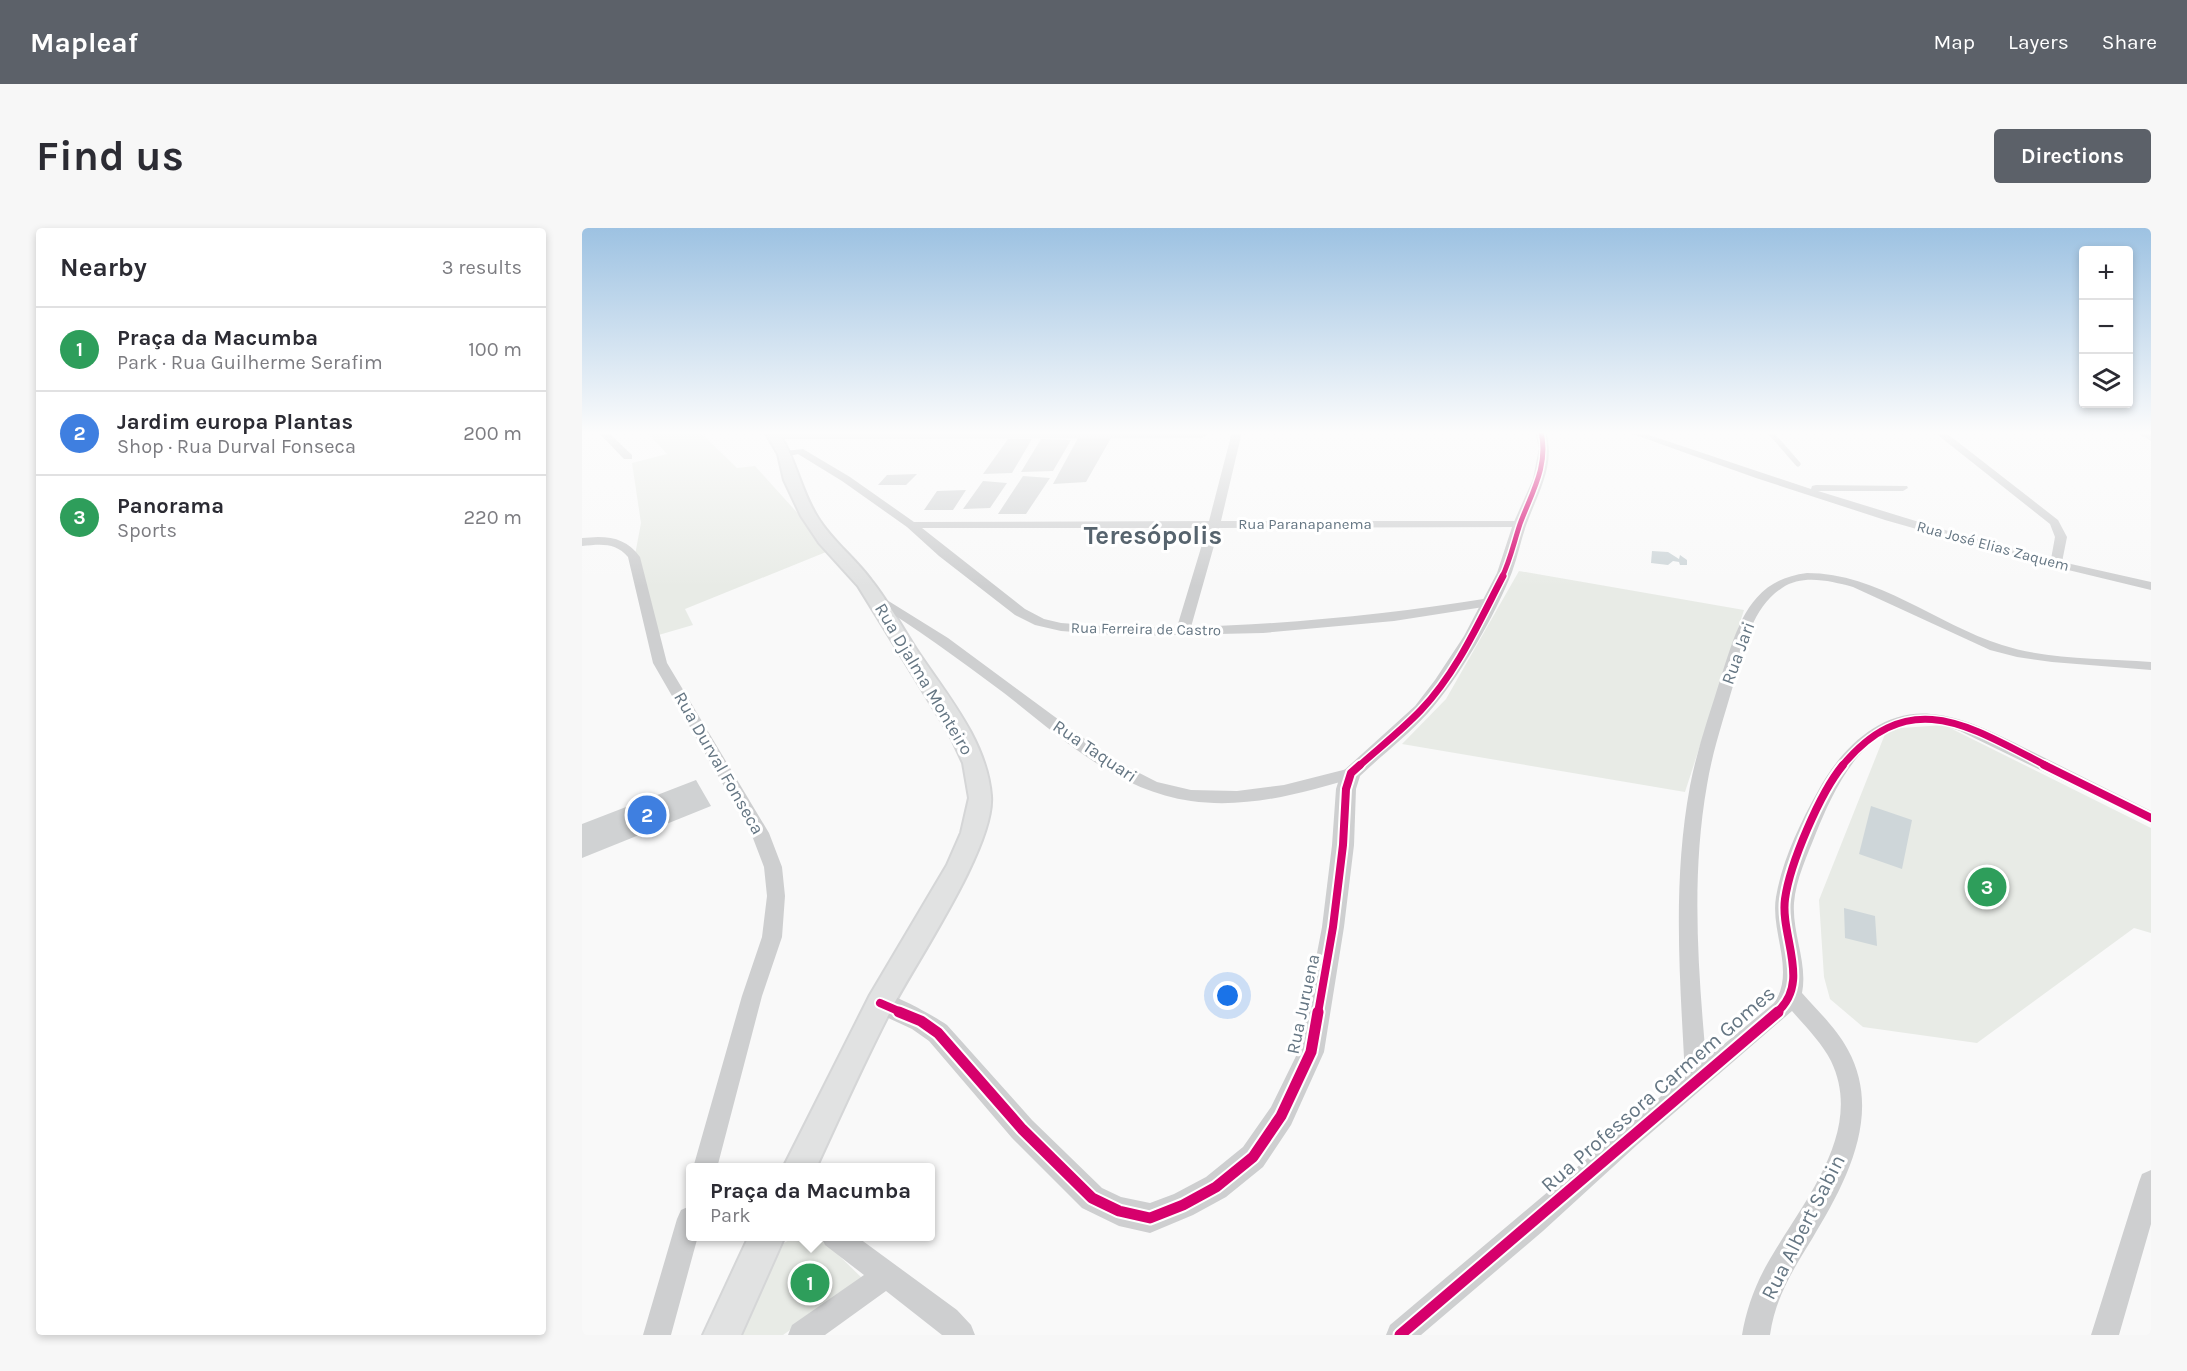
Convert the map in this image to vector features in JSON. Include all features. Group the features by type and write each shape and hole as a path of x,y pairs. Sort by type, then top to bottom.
{"main road":[{"name":"Rua Djalma Monteiro","path":"793,484 809,516 825,540 866,583 961,735 974,763 980,798 973,833 959,866 880,1003 801,1163"},
{"path":"723,1335 766,1241"}],"street":[{"name":"Rua Ferreira de Castro","path":"853,484 911,525 1020,612 1040,622 1088,630 1183,630 1312,625 1394,617 1490,602"},
{"path":"1183,630 1224,484"},
{"path":"1351,773 1428,701 1466,646 1504,573 1536,484"},
{"name":"Rua José Elias Zaquem","path":"1787,484 1927,528 2056,564 2151,585"},
{"path":"2005,484 2054,522 2060,531 2062,541 2056,564"},
{"path":"1800,488 1903,488"},
{"name":"Rua Paranapanema","path":"911,525 1520,524"},
{"name":"Rua Durval Fonseca","path":"582,542 614,542 627,546 634,557 660,663 760,833 773,867 776,896 772,937 752,996 706,1163"},
{"name":"Rua Jari","path":"1696,1081 1688,906 1696,799 1706,750 1746,625 1762,600 1775,587 1795,578 1810,576 1837,579 1857,584 1995,646 2017,653 2151,666"},
{"name":"Rua Taquari","path":"874,596 923,627 1134,780 1169,792 1230,797 1266,794 1351,773"},
{"name":"Rua Professora Carmem Gomes","path":"1400,1335 1781,1009 1791,996 1793,971 1785,928 1785,901 1790,879 1828,784 1856,751 1891,725 1921,717 1965,728 2151,818"},
{"name":"Rua Juruena","path":"880,1003 921,1021 938,1033 1022,1129 1092,1198 1119,1211 1150,1218 1183,1205 1216,1187 1253,1157 1281,1116 1311,1052 1333,927 1343,845 1346,789 1351,773"},
{"name":"Rua Albert Sabin","path":"1756,1335 1757,1321 1774,1276 1821,1201 1852,1125 1851,1084 1842,1059 1831,1041 1791,996"},
{"path":"2105,1335 2151,1182"},
{"path":"657,1335 686,1233"},
{"path":"840,1241 947,1320 961,1335"},
{"path":"802,1335 885,1276"}],"shaded area":[{"path":"635,484 771,484 831,550 685,609 693,625 655,636 635,555 641,523"},
{"path":"1652,551 1668,552 1679,559 1680,555 1687,560 1687,565 1680,565 1679,562 1673,561 1668,565 1651,563"},
{"path":"1519,571 1744,610 1685,792 1402,744 1446,699"},
{"path":"1944,725 2151,828 2151,933 2134,928 1977,1043 1863,1027 1830,999 1824,977 1819,900 1887,729"},
{"path":"1871,806 1912,820 1902,869 1859,854"},
{"path":"1844,908 1875,916 1877,946 1845,938"},
{"path":"788,1241 824,1241 863,1279 783,1335 731,1335 762,1287 784,1243"}],"building":[{"path":"879,484 907,484 906,485 878,485"},
{"path":"981,484 1007,484 990,508 963,509"},
{"path":"1018,484 1046,484 1026,514 998,514"},
{"path":"966,490 953,510 924,510 937,491"},
{"path":"696,780 711,806 582,858 582,824"}],"cycle path":[{"path":"880,1003 921,1021 938,1033 1022,1129 1092,1198 1119,1211 1150,1218 1183,1205 1216,1187 1253,1157 1281,1116 1311,1052 1333,927 1343,845 1346,789 1351,773 1421,710 1442,683 1472,636 1504,573 1520,524 1537,484"},
{"path":"1400,1335 1781,1009 1790,996 1794,972 1784,911 1790,879 1829,785 1840,768 1867,740 1883,729 1900,722 1919,718 1949,722 2000,743 2151,818"}],"place":[{"name":"Jardim europa Plantas","path":"647,815"},
{"name":"Panorama","path":"1987,887"},
{"name":"Praça da Macumba","path":"810,1283"}],"district":[{"name":"Teresópolis","path":"1153,535"}]}
